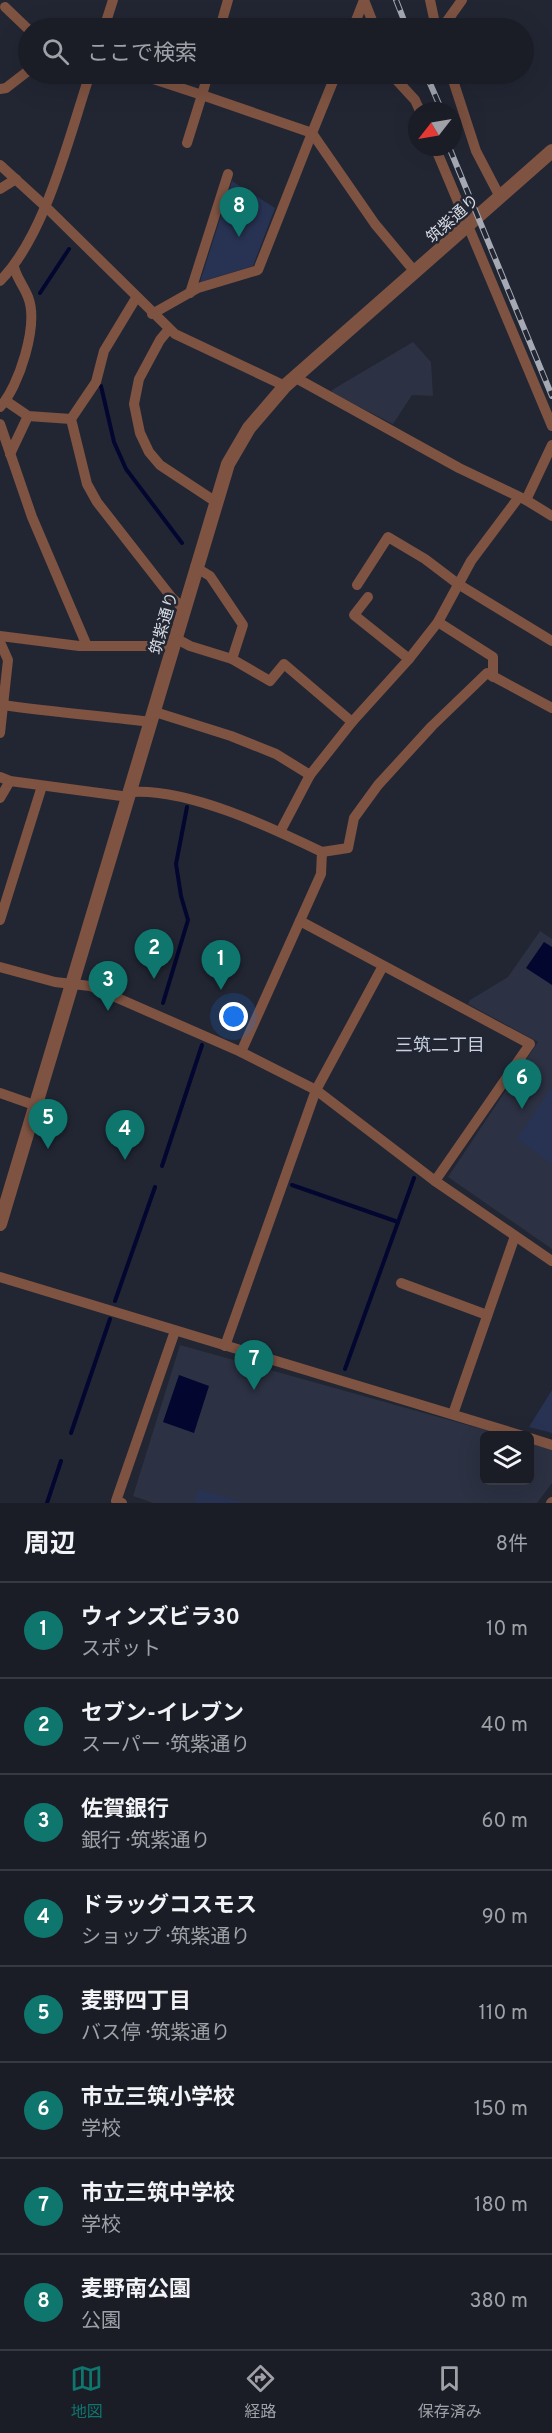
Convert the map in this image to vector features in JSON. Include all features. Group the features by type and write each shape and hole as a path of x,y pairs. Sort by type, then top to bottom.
{"street":[{"path":"107,18 113,0"},
{"path":"223,18 228,0"},
{"path":"357,18 364,0"},
{"path":"364,0 371,18"},
{"path":"430,0 434,18"},
{"path":"449,18 462,0"},
{"path":"5,7 18,19"},
{"path":"0,89 6,88 18,79"},
{"path":"0,281 14,267 46,207 87,84"},
{"path":"168,84 312,133 375,224 415,273"},
{"path":"187,143 205,84"},
{"path":"152,314 190,293 258,270 332,84"},
{"path":"400,84 416,102"},
{"path":"454,84 476,151 500,197"},
{"name":"筑紫通り","path":"0,1224 130,795 195,567 228,464 238,445 291,382 552,151"},
{"path":"439,156 552,426"},
{"path":"0,165 175,334 367,416 459,468 522,498 552,516"},
{"path":"190,293 228,174"},
{"path":"0,189 16,179"},
{"path":"14,267 17,280 28,297 32,323 22,362 3,404 28,416 71,419"},
{"path":"136,298 104,351 96,382 71,419 87,484 97,502 172,598 184,609"},
{"path":"169,329 160,339 140,379 134,404 140,433 149,452 160,465 216,501"},
{"path":"10,453 28,416"},
{"path":"0,424 32,517 87,646"},
{"path":"280,832 310,775 438,622 471,561 522,498 552,446"},
{"path":"357,585 388,537 425,559 458,584 552,641"},
{"path":"195,567 210,576 243,625 232,659"},
{"path":"368,597 354,615 409,659"},
{"path":"438,622 493,657 493,677"},
{"path":"0,636 87,646 174,642 232,659 270,681 284,664 352,722"},
{"path":"0,642 8,660 0,733"},
{"path":"0,798 5,779 42,786 130,795 147,791 191,799 280,832 322,852 348,848 354,818 378,785 432,726 487,674 552,708"},
{"path":"2,705 76,715 153,717 231,735 276,754 310,775"},
{"path":"0,920 42,786"},
{"path":"241,1052 321,874 322,852"},
{"path":"300,921 530,1044 435,1181"},
{"path":"225,1346 316,1090 383,966"},
{"path":"0,967 55,982 90,986 241,1052 316,1090 435,1181 552,1261"},
{"path":"0,1093 37,1106"},
{"path":"453,1414 515,1236"},
{"path":"0,1277 507,1431"},
{"path":"401,1283 487,1314"},
{"path":"122,1503 116,1501 175,1331"},
{"path":"534,1439 552,1445"}],"shaded area":[{"path":"232,181 275,208 253,266 200,282"},
{"path":"413,342 431,362 433,396 412,395 393,424 332,393 332,390"},
{"path":"540,931 552,939 552,1249 448,1177 538,1042 468,1004 470,1000 508,977"},
{"path":"544,942 552,947 552,985 526,968"},
{"path":"552,1087 552,1164 517,1139"},
{"path":"180,1345 489,1431 480,1431 480,1485 534,1485 534,1444 552,1449 552,1483 537,1503 153,1503 133,1496"},
{"path":"179,1375 209,1386 194,1433 163,1422"},
{"path":"552,1390 552,1433 529,1427"},
{"path":"199,1489 245,1503 194,1503"}],"waterway":[{"path":"40,293 69,249"},
{"path":"101,386 114,442 126,469 182,543"},
{"path":"163,1003 188,920 181,896 176,864 187,807"},
{"path":"162,1166 202,1045"},
{"path":"345,1369 414,1178"},
{"path":"292,1185 398,1222"},
{"path":"115,1301 155,1187"},
{"path":"71,1433 110,1319"},
{"path":"47,1503 61,1461"}],"railway":[{"path":"396,0 403,18"},
{"path":"430,84 438,102"},
{"path":"453,156 552,396"}],"place":[{"name":"麦野南公園","path":"239,237"},
{"name":"セブン-イレブン","path":"154,979"},
{"name":"ウィンズビラ30","path":"221,990"},
{"name":"佐賀銀行","path":"108,1011"},
{"name":"市立三筑小学校","path":"522,1109"},
{"name":"麦野四丁目","path":"48,1149"},
{"name":"ドラッグコスモス","path":"125,1160"},
{"name":"市立三筑中学校","path":"254,1390"}],"district":[{"name":"三筑二丁目","path":"440,1045"}]}
